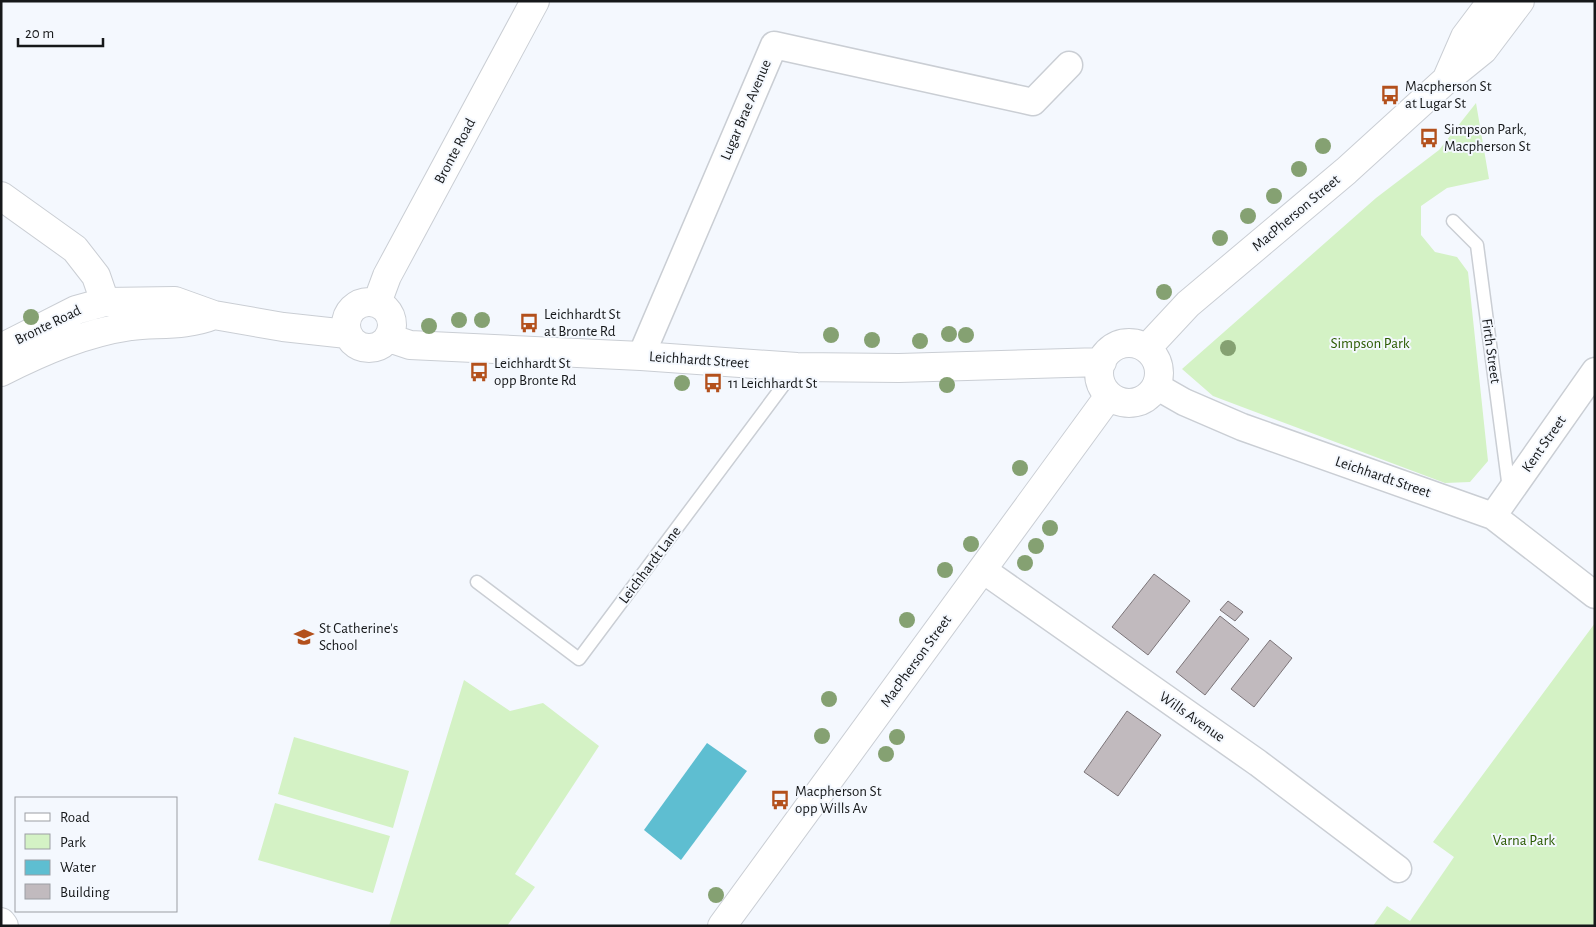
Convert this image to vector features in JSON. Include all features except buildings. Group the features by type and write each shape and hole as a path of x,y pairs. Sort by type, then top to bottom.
{"main road":[{"name":"Bronte Road","path":"377,303 386,276 535,1"},
{"name":"MacPherson Street","path":"1147,348 1188,304 1395,129 1446,80 1483,50 1520,1"},
{"name":"MacPherson Street","path":"1446,80 1465,37 1491,2"},
{"path":"1,196 75,249 96,276 105,302"},
{"path":"368,301 384,307 392,321 389,338 384,343 370,349 356,345 347,334 346,316 359,304 368,301"},
{"name":"Bronte Road","path":"1,348 76,310 105,302 175,302 214,315 283,327 347,334"},
{"name":"Bronte Road","path":"1,372 47,349 77,338 131,326 194,321 214,315"},
{"name":"Leichhardt Street","path":"389,338 410,345 641,356 797,367 900,368 1102,362"},
{"path":"1124,344 1133,344 1147,348 1157,363 1159,375 1156,386 1144,400 1136,403 1117,401 1110,396 1100,380 1102,362 1114,348 1124,344"},
{"name":"MacPherson Street","path":"722,926 1110,396"},
{"path":"1,922 4,926"}],"street":[{"name":"Lugar Brae Avenue","path":"641,356 774,45 1033,102 1069,65"},
{"name":"Kent Street","path":"1493,516 1595,371"},
{"name":"Leichhardt Street","path":"1156,386 1184,402 1242,427 1493,516 1595,594"},
{"name":"Wills Avenue","path":"983,570 1258,763 1398,869"}],"lane":[{"name":"Firth Street","path":"1453,221 1477,246 1510,492"},
{"name":"Leichhardt Lane","path":"477,582 579,659 797,367"}],"green space":[{"name":"Simpson Park","path":"1476,103 1489,179 1447,188 1421,206 1421,235 1435,252 1457,257 1468,272 1488,461 1470,482 1445,483 1213,396 1182,369 1376,198 1439,150"},
{"name":"Varna Park","path":"1595,623 1595,926 1373,926 1387,906 1410,921 1454,857 1433,842"},
{"path":"464,680 510,711 543,703 599,746 515,874 535,887 507,926 389,926"},
{"path":"294,737 409,771 393,828 278,794"},
{"path":"275,803 390,836 373,893 258,860"}],"water":[{"path":"707,743 747,771 681,860 644,830"}],"place":[{"name":"Macpherson St at Lugar St","path":"1390,95"},
{"name":"Simpson Park, Macpherson St","path":"1429,138"},
{"name":"Leichhardt St at Bronte Rd","path":"529,323"},
{"name":"Leichhardt St opp Bronte Rd","path":"479,372"},
{"name":"11 Leichhardt St","path":"713,383"},
{"name":"St Catherine's School","path":"304,637"},
{"name":"Macpherson St opp Wills Av","path":"780,800"}]}
